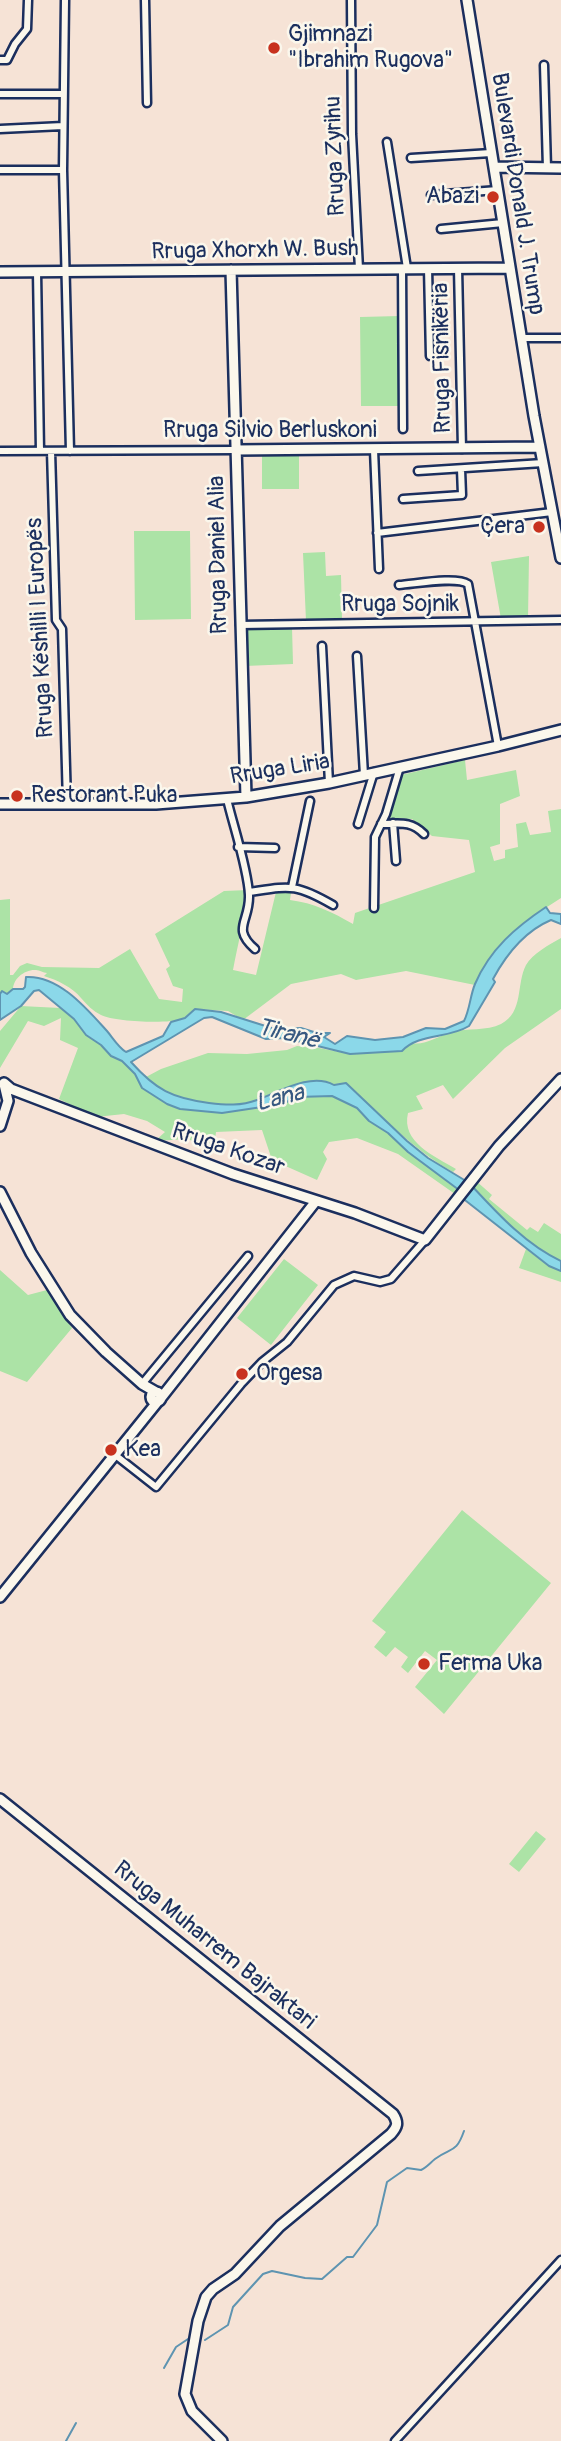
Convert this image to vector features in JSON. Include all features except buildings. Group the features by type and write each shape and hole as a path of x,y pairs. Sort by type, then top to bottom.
{"street":[{"path":"0,61 7,60 27,29 28,0"},
{"path":"65,0 63,170 70,451"},
{"path":"145,0 146,103"},
{"name":"Rruga Zyrihu","path":"351,0 352,134 359,269"},
{"name":"Bulevardi Donald J. Trump","path":"465,0 540,447 556,511 561,558"},
{"path":"544,65 547,168"},
{"path":"0,94 64,94"},
{"path":"0,129 63,125"},
{"path":"387,142 404,268 403,429"},
{"path":"411,158 491,153"},
{"path":"494,167 561,168"},
{"path":"0,170 63,170"},
{"path":"431,195 498,190"},
{"path":"441,229 503,223"},
{"path":"428,268 430,356"},
{"name":"Rruga Fisnikëria","path":"458,268 462,449"},
{"name":"Rruga Xhorxh W. Bush","path":"0,272 510,268"},
{"name":"Rruga Daniel Alia","path":"231,270 246,797"},
{"path":"37,272 40,452"},
{"path":"522,338 561,338"},
{"name":"Rruga Silvio Berluskoni","path":"0,452 540,447"},
{"path":"374,450 379,569"},
{"name":"Rruga Këshilli I Europës","path":"51,451 56,620 62,629 67,803"},
{"path":"418,471 543,463"},
{"path":"403,499 461,495 461,469"},
{"path":"377,533 556,511"},
{"path":"399,585 466,582 470,589 498,746"},
{"name":"Rruga Sojnik","path":"240,625 561,620"},
{"path":"322,646 329,783"},
{"path":"357,656 369,774 358,824"},
{"name":"Rruga Liria","path":"0,804 156,804 246,797 329,783 561,730"},
{"path":"374,908 374,844 400,767"},
{"path":"227,799 249,892 249,907 242,932 255,949"},
{"path":"292,887 310,801"},
{"path":"393,823 396,861"},
{"path":"381,824 411,824 424,834"},
{"path":"239,847 275,848"},
{"path":"249,892 281,886 292,887 309,892 333,905"},
{"path":"114,1454 156,1487 241,1384 287,1342 334,1286 354,1276 380,1282 391,1279 516,1126 561,1079"},
{"path":"2,1082 8,1094 8,1101"},
{"name":"Rruga Kozar","path":"2,1082 19,1092 200,1162 355,1213 425,1240"},
{"path":"0,1126 8,1101 12,1095 19,1092"},
{"path":"1,1195 31,1253 69,1315 157,1396"},
{"path":"0,1597 145,1416 157,1396 317,1201"},
{"path":"142,1384 248,1256"},
{"name":"Rruga Muharrem Bajraktari","path":"0,1798 280,2026 393,2114 397,2120 397,2127 391,2134 280,2226 235,2274 206,2297 198,2321 185,2394 192,2411 222,2441"},
{"path":"395,2441 561,2260"}],"green space":[{"path":"400,316 400,406 361,406 360,317"},
{"path":"262,456 299,456 299,489 262,489"},
{"path":"134,531 190,531 191,619 135,620"},
{"path":"325,552 326,576 341,575 342,619 306,621 303,553"},
{"path":"529,556 528,619 501,619 491,562"},
{"path":"292,627 293,664 245,666 244,628"},
{"path":"465,760 467,780 516,770 520,796 500,804 500,844 490,847 494,861 505,858 505,850 518,847 516,824 526,822 530,835 551,832 548,811 561,809 561,898 511,934 493,955 475,985 406,971 356,980 341,974 291,984 243,1020 228,1011 195,1009 182,1019 154,1022 129,1021 101,1015 69,987 37,970 24,973 17,979 13,991 7,995 0,994 0,900 10,899 10,975 27,963 42,967 99,968 130,949 159,999 182,1002 183,989 173,986 166,969 170,966 155,934 224,891 248,890 233,970 256,975 276,892 291,893 290,900 323,909 353,924 355,913 475,872 469,840 432,836 412,819 389,818 401,775"},
{"path":"561,938 561,1009 505,1048 453,1099 443,1085 416,1096 423,1109 408,1113 409,1132 414,1140 429,1153 456,1169 453,1172 410,1142 346,1083 291,1088 243,1104 213,1105 183,1099 157,1086 146,1077 208,1053 247,1054 287,1050 297,1046 350,1054 421,1043 452,1032 501,1024 508,1019 516,1005 526,965 532,957"},
{"path":"21,1006 60,1008 74,1019 86,1035 111,1056 122,1061 135,1074 142,1088 180,1109 223,1113 282,1104 297,1097 332,1096 357,1108 369,1121 459,1190 455,1194 398,1154 357,1138 329,1142 323,1152 327,1159 317,1180 272,1160 262,1130 216,1132 214,1148 187,1139 155,1141 165,1132 147,1121 124,1114 96,1117 59,1099 78,1048 60,1040 61,1018 44,1026 28,1021 0,1068 0,1031"},
{"path":"475,1180 492,1195 489,1199 527,1230 530,1227 538,1232 544,1223 561,1234 561,1261 536,1246 513,1227 471,1185"},
{"path":"526,1249 549,1266 561,1271 561,1282 519,1268"},
{"path":"284,1259 318,1285 271,1345 237,1318"},
{"path":"0,1270 28,1295 47,1290 72,1328 27,1382 0,1371"},
{"path":"462,1510 551,1583 444,1714 415,1687 437,1660 425,1651 408,1673 401,1667 408,1657 395,1647 386,1657 374,1647 386,1632 372,1621"},
{"path":"536,1831 546,1839 519,1872 509,1864"}],"water":[{"path":"546,907 550,913 561,914 561,924 551,920 533,930 517,945 498,970 493,979 495,982 469,1026 461,1030 417,1041 402,1051 350,1054 285,1038 266,1039 212,1017 204,1018 131,1062 149,1080 166,1091 215,1104 251,1102 305,1082 334,1085 346,1083 407,1141 428,1158 466,1181 459,1190 369,1121 357,1108 332,1096 297,1097 282,1104 222,1113 180,1109 142,1088 135,1074 122,1061 111,1056 86,1035 74,1019 39,990 34,991 21,1006 0,1020 0,994 2,991 7,994 13,989 23,989 26,977 50,981 61,987 91,1013 126,1052 163,1036 171,1022 185,1018 195,1009 221,1012 275,1029 301,1028 317,1033 330,1033 324,1037 335,1044 347,1036 375,1040 403,1037 426,1028 445,1029 464,1021 475,984 496,950 514,931"},
{"path":"471,1185 524,1237 561,1261 561,1271 549,1266 461,1197"}],"waterway":[{"path":"205,2340 228,2325 233,2307 263,2274 272,2271 322,2279 347,2257 353,2257 377,2225 387,2182 407,2168 425,2168 456,2147 464,2131"},
{"path":"164,2368 176,2347 188,2339"},
{"path":"66,2441 76,2423"}],"place":[{"name":"Gjimnazi \"Ibrahim Rugova\"","path":"274,48"},
{"name":"Abazi","path":"493,197"},
{"name":"Çera","path":"539,527"},
{"name":"Restorant Puka","path":"17,796"},
{"name":"Orgesa","path":"242,1374"},
{"name":"Kea","path":"111,1450"},
{"name":"Ferma Uka","path":"424,1664"}],"water label":[{"name":"Tiranë","path":"288,1035"},
{"name":"Lana","path":"280,1099"}]}
